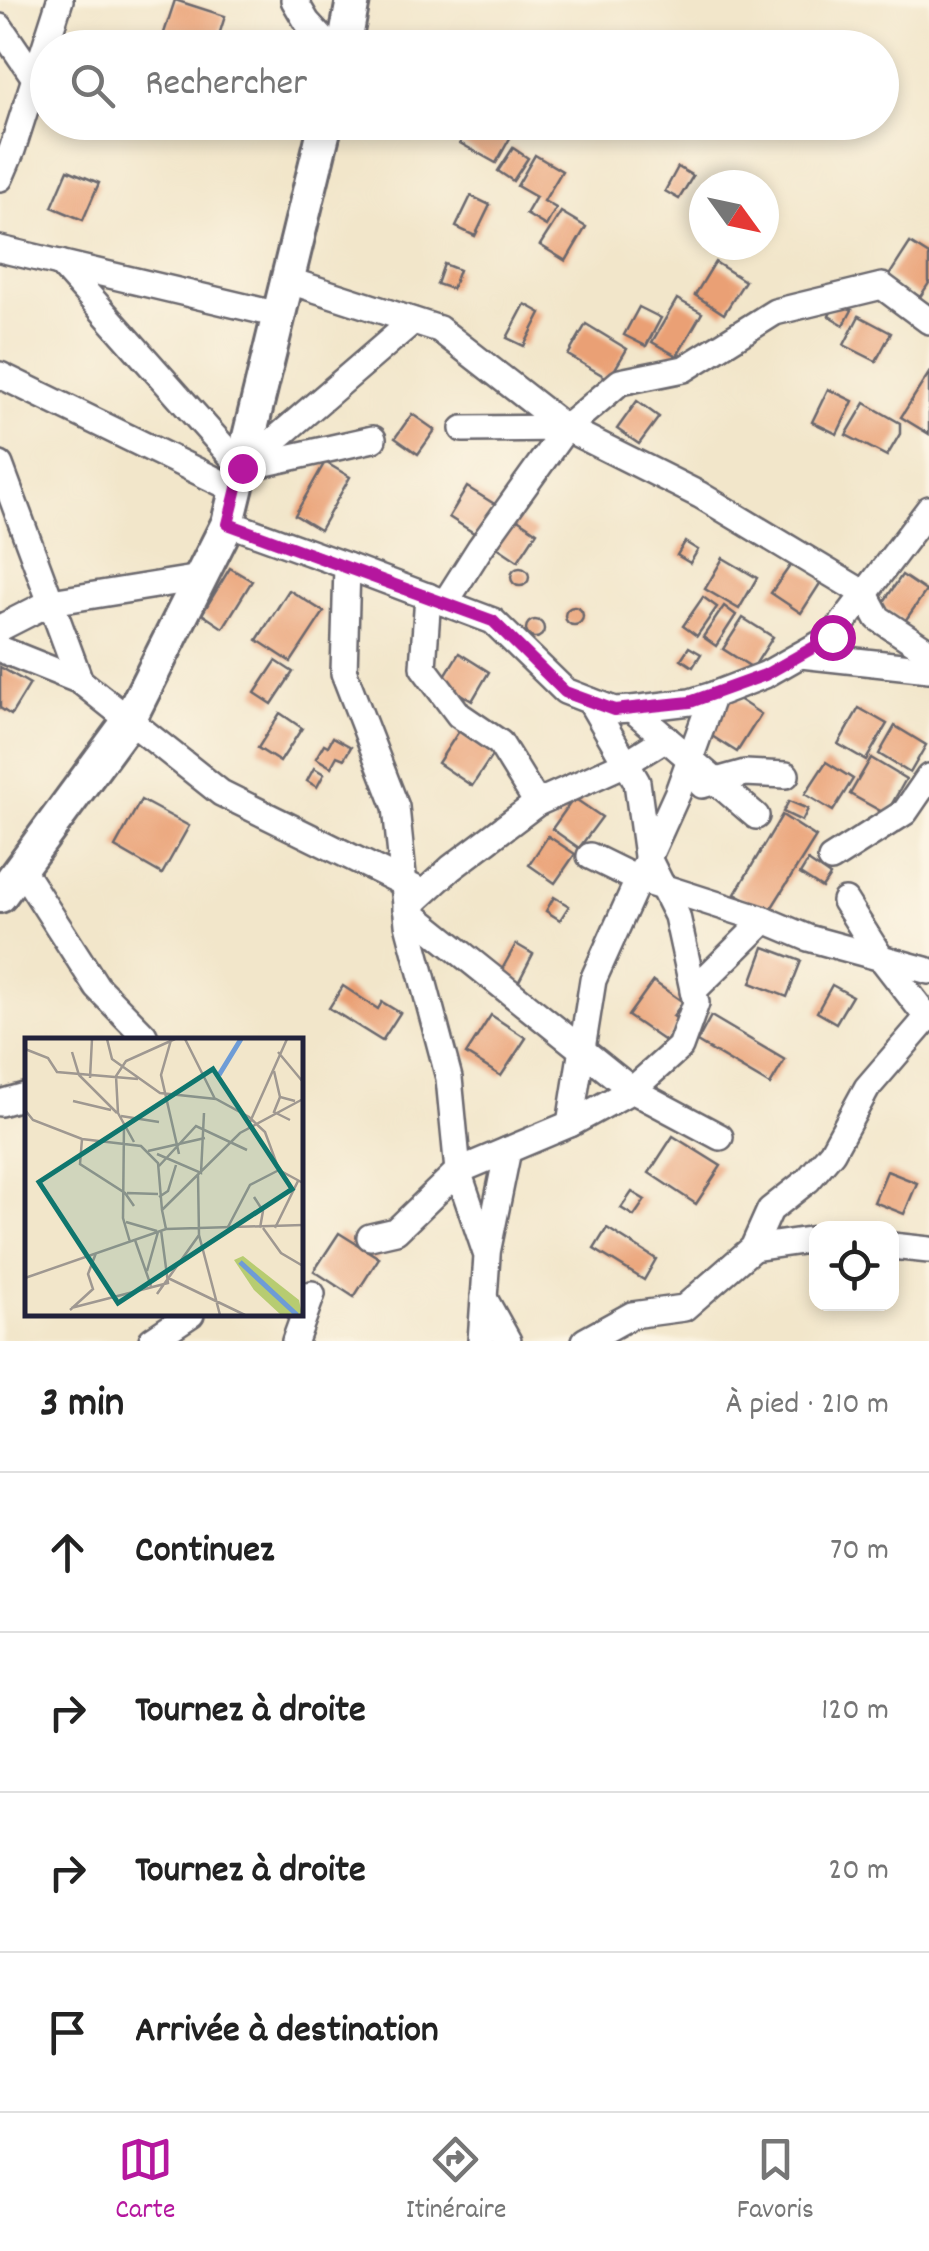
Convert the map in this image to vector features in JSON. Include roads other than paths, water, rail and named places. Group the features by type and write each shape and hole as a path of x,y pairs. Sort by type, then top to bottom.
{"street":[{"path":"50,30 60,0"},
{"path":"294,0 314,30"},
{"path":"348,30 354,0"},
{"path":"0,27 30,71"},
{"path":"0,178 30,92"},
{"path":"0,896 128,722 228,524 322,140"},
{"path":"0,249 279,314"},
{"path":"60,263 239,479"},
{"path":"288,280 439,329 566,428 700,495 865,594 878,618 929,652"},
{"path":"537,803 500,743 460,715 423,667 436,600 480,548 566,428 620,382 684,370 774,312 882,286 929,321"},
{"path":"239,479 413,320"},
{"path":"0,375 239,479 372,438"},
{"path":"464,429 566,428"},
{"path":"0,465 80,681"},
{"path":"228,524 493,621 565,692 614,710 690,702 765,675 832,637 929,509"},
{"path":"347,566 344,673 396,807 449,1078 458,1171 486,1256"},
{"path":"0,628 51,602 200,578"},
{"path":"0,648 80,681 221,792 412,895 582,1052 632,1090 720,1137"},
{"path":"801,655 929,669"},
{"path":"570,1124 593,980 648,874 712,694"},
{"path":"370,1238 396,1231 458,1171 570,1124 632,1090 680,1047 696,1003 677,916 648,874 637,782 590,701"},
{"path":"632,708 756,816"},
{"path":"412,895 537,803 626,763 666,738"},
{"path":"678,792 745,773 786,776"},
{"path":"831,859 905,812 929,778"},
{"path":"590,856 648,874 808,938 929,970"},
{"path":"20,867 97,987 145,1038"},
{"path":"585,1341 632,1315 684,1308 753,1248 770,1210 808,1180 832,1152 867,1088 928,1016 879,955 845,900"},
{"path":"693,992 764,920"},
{"path":"0,1103 25,1096"},
{"path":"482,1341 486,1256 508,1150"},
{"path":"753,1248 809,1240"},
{"path":"899,1247 929,1250"},
{"path":"295,1341 312,1294"},
{"path":"484,1298 508,1341"},
{"path":"153,1341 160,1316"},
{"path":"153,1341 188,1316"}]}
